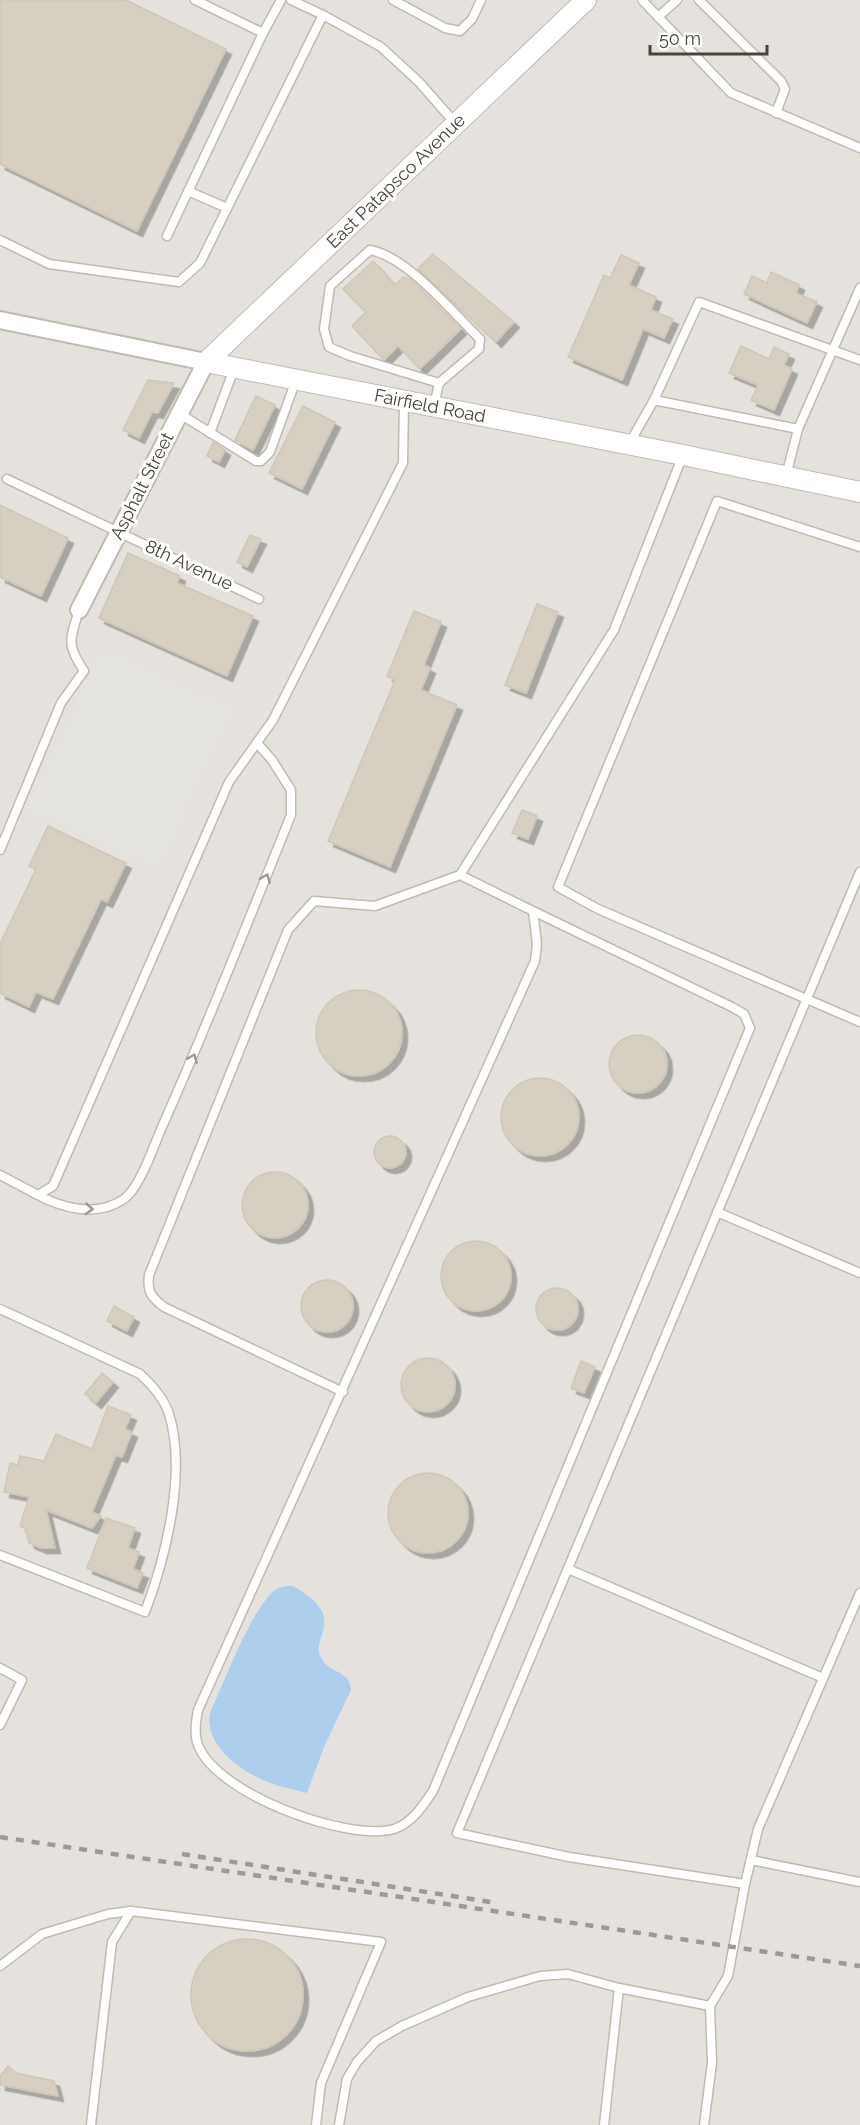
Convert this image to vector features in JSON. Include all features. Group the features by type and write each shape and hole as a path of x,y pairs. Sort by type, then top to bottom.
{"street":[{"name":"East Patapsco Avenue","path":"206,362 585,0"},
{"name":"Fairfield Road","path":"0,320 860,492"},
{"name":"Asphalt Street","path":"80,610 206,362"}],"lane":[{"path":"195,0 263,33"},
{"path":"167,236 263,33 281,0"},
{"path":"291,0 381,47 419,82 456,124"},
{"path":"393,0 445,28 460,30 472,19 481,0"},
{"path":"642,0 731,93 860,148"},
{"path":"658,17 677,0"},
{"path":"699,0 782,81 785,89 776,113"},
{"path":"0,240 49,264 179,282 200,263 323,15"},
{"path":"188,191 227,208"},
{"path":"434,406 439,383 479,349 480,339 411,273 386,253 370,250 330,286 324,329 329,347 350,356 439,383"},
{"path":"785,476 798,429 860,288"},
{"path":"628,444 654,400 699,302 860,360"},
{"path":"210,433 235,368"},
{"path":"180,414 256,461 261,461 270,452 296,380"},
{"path":"654,400 798,429"},
{"path":"0,1175 38,1195 53,1186 229,782 273,720 403,463 404,401"},
{"path":"343,1392 164,1307 152,1297 148,1288 149,1275 288,930 314,901 375,906 460,875 614,630 683,455"},
{"name":"8th Avenue","path":"8,479 259,599"},
{"path":"860,547 717,501 558,887 598,909 860,1022"},
{"path":"0,850 61,703 84,671 70,648 69,640 80,610"},
{"path":"34,1192 54,1205 96,1210 125,1199 141,1175 191,1062 291,815 291,790 272,760 257,743"},
{"path":"745,1884 569,1857 457,1833 860,872"},
{"path":"460,875 732,1007 744,1014 750,1028 433,1791 408,1821 394,1828 366,1833 286,1811 256,1799 227,1779 207,1759 197,1743 198,1710 535,961 537,944 533,911"},
{"path":"717,1212 860,1273"},
{"path":"0,1309 140,1374 154,1387 169,1413 174,1462 174,1493 167,1541 145,1612 0,1555"},
{"path":"568,1569 823,1678"},
{"path":"704,2125 712,2064 710,2006 728,1976 758,1829 860,1593"},
{"path":"0,1668 22,1680 0,1725"},
{"path":"751,1860 860,1882"},
{"path":"0,1966 42,1934 108,1914 131,1911 381,1942 321,2083 316,2125"},
{"path":"91,2125 112,1942 131,1911"},
{"path":"339,2125 347,2079 357,2062 376,2041 402,2026 468,1997 540,1976 568,1974 620,1988 710,2006"},
{"path":"604,2125 620,1988"}],"shaded area":[{"path":"0,0 860,0 860,2125 0,2125"},
{"path":"102,647 235,708 160,871 26,810"}],"water":[{"path":"284,1586 293,1586 311,1598 320,1609 324,1619 324,1628 319,1653 327,1665 348,1679 351,1690 324,1747 307,1793 266,1781 232,1761 217,1744 209,1724 210,1713 239,1647 257,1613 275,1590"}],"building":[{"path":"0,0 126,0 226,49 137,231 0,164"},
{"path":"433,254 514,322 496,342 418,269"},
{"path":"621,255 639,263 629,285 656,297 651,310 673,319 664,338 643,329 622,380 568,357 604,275 610,278"},
{"path":"373,261 395,285 403,277 410,279 461,329 420,369 398,346 384,360 352,326 366,312 343,289"},
{"path":"771,272 799,285 796,293 817,302 807,323 744,294 752,276 767,283"},
{"path":"741,346 769,359 774,347 789,354 784,365 792,369 774,410 751,400 758,385 729,373"},
{"path":"148,380 174,383 158,413 152,412 139,438 123,430"},
{"path":"256,396 275,405 253,450 235,440"},
{"path":"303,406 335,422 302,489 269,473"},
{"path":"213,442 225,450 219,462 207,456"},
{"path":"0,505 68,538 41,596 0,577"},
{"path":"250,535 261,539 247,567 237,562"},
{"path":"128,553 180,576 177,583 253,616 227,676 99,618"},
{"path":"537,604 558,612 526,693 505,685"},
{"path":"414,611 441,622 424,665 430,668 421,690 457,705 390,867 328,841 395,680 387,676"},
{"path":"522,810 537,816 528,839 512,833"},
{"path":"48,826 126,863 107,902 101,899 53,999 36,992 29,1007 0,993 0,944 36,869 29,866"},
{"path":"359,990 383,997 395,1009 402,1033 395,1057 383,1069 359,1076 335,1069 323,1057 316,1033 323,1009 335,997"},
{"path":"638,1035 649,1037 662,1048 667,1064 665,1075 654,1088 638,1093 627,1091 614,1080 609,1064 611,1053 622,1040"},
{"path":"540,1078 555,1081 568,1089 576,1102 579,1117 576,1132 568,1145 555,1153 540,1156 525,1153 512,1145 504,1132 501,1117 504,1102 512,1089 525,1081"},
{"path":"390,1136 402,1140 406,1152 402,1164 390,1168 378,1164 374,1152 378,1140"},
{"path":"275,1172 288,1175 298,1182 305,1192 308,1205 305,1218 298,1228 288,1235 275,1238 262,1235 252,1228 245,1218 242,1205 245,1192 252,1182 262,1175"},
{"path":"483,1241 496,1247 505,1256 509,1262 511,1276 509,1290 501,1301 490,1309 469,1311 451,1301 443,1290 441,1269 451,1251 462,1243"},
{"path":"327,1280 337,1282 345,1288 351,1296 353,1306 351,1316 345,1324 337,1330 327,1332 317,1330 309,1324 303,1316 301,1306 303,1296 309,1288 317,1282"},
{"path":"557,1288 572,1294 578,1309 572,1324 557,1330 542,1324 536,1309 542,1294"},
{"path":"114,1306 134,1317 127,1331 107,1321"},
{"path":"428,1358 438,1360 447,1366 453,1375 455,1385 453,1395 447,1404 438,1410 428,1412 418,1410 409,1404 403,1395 401,1385 403,1375 409,1366 418,1360"},
{"path":"581,1361 595,1367 584,1393 571,1388"},
{"path":"102,1373 113,1382 96,1403 85,1394"},
{"path":"108,1406 131,1415 125,1429 132,1432 122,1457 116,1455 92,1512 101,1516 92,1528 46,1510 55,1548 41,1548 29,1543 25,1528 20,1526 29,1497 4,1492 10,1463 18,1465 20,1456 44,1461 56,1434 92,1449"},
{"path":"420,1473 436,1473 450,1480 461,1491 468,1505 465,1528 450,1546 436,1553 420,1553 406,1546 395,1535 388,1521 388,1505 395,1491 406,1480"},
{"path":"106,1518 135,1528 128,1548 139,1552 133,1569 143,1573 137,1588 87,1568"},
{"path":"247,1939 268,1944 286,1956 298,1974 303,1995 298,2016 286,2034 268,2046 247,2051 226,2046 208,2034 196,2016 191,1995 196,1974 208,1956 226,1944"},
{"path":"8,2066 16,2073 54,2081 58,2096 0,2085 0,2076"}],"railway":[{"path":"0,1837 860,1966"},
{"path":"182,1854 497,1903"}]}
